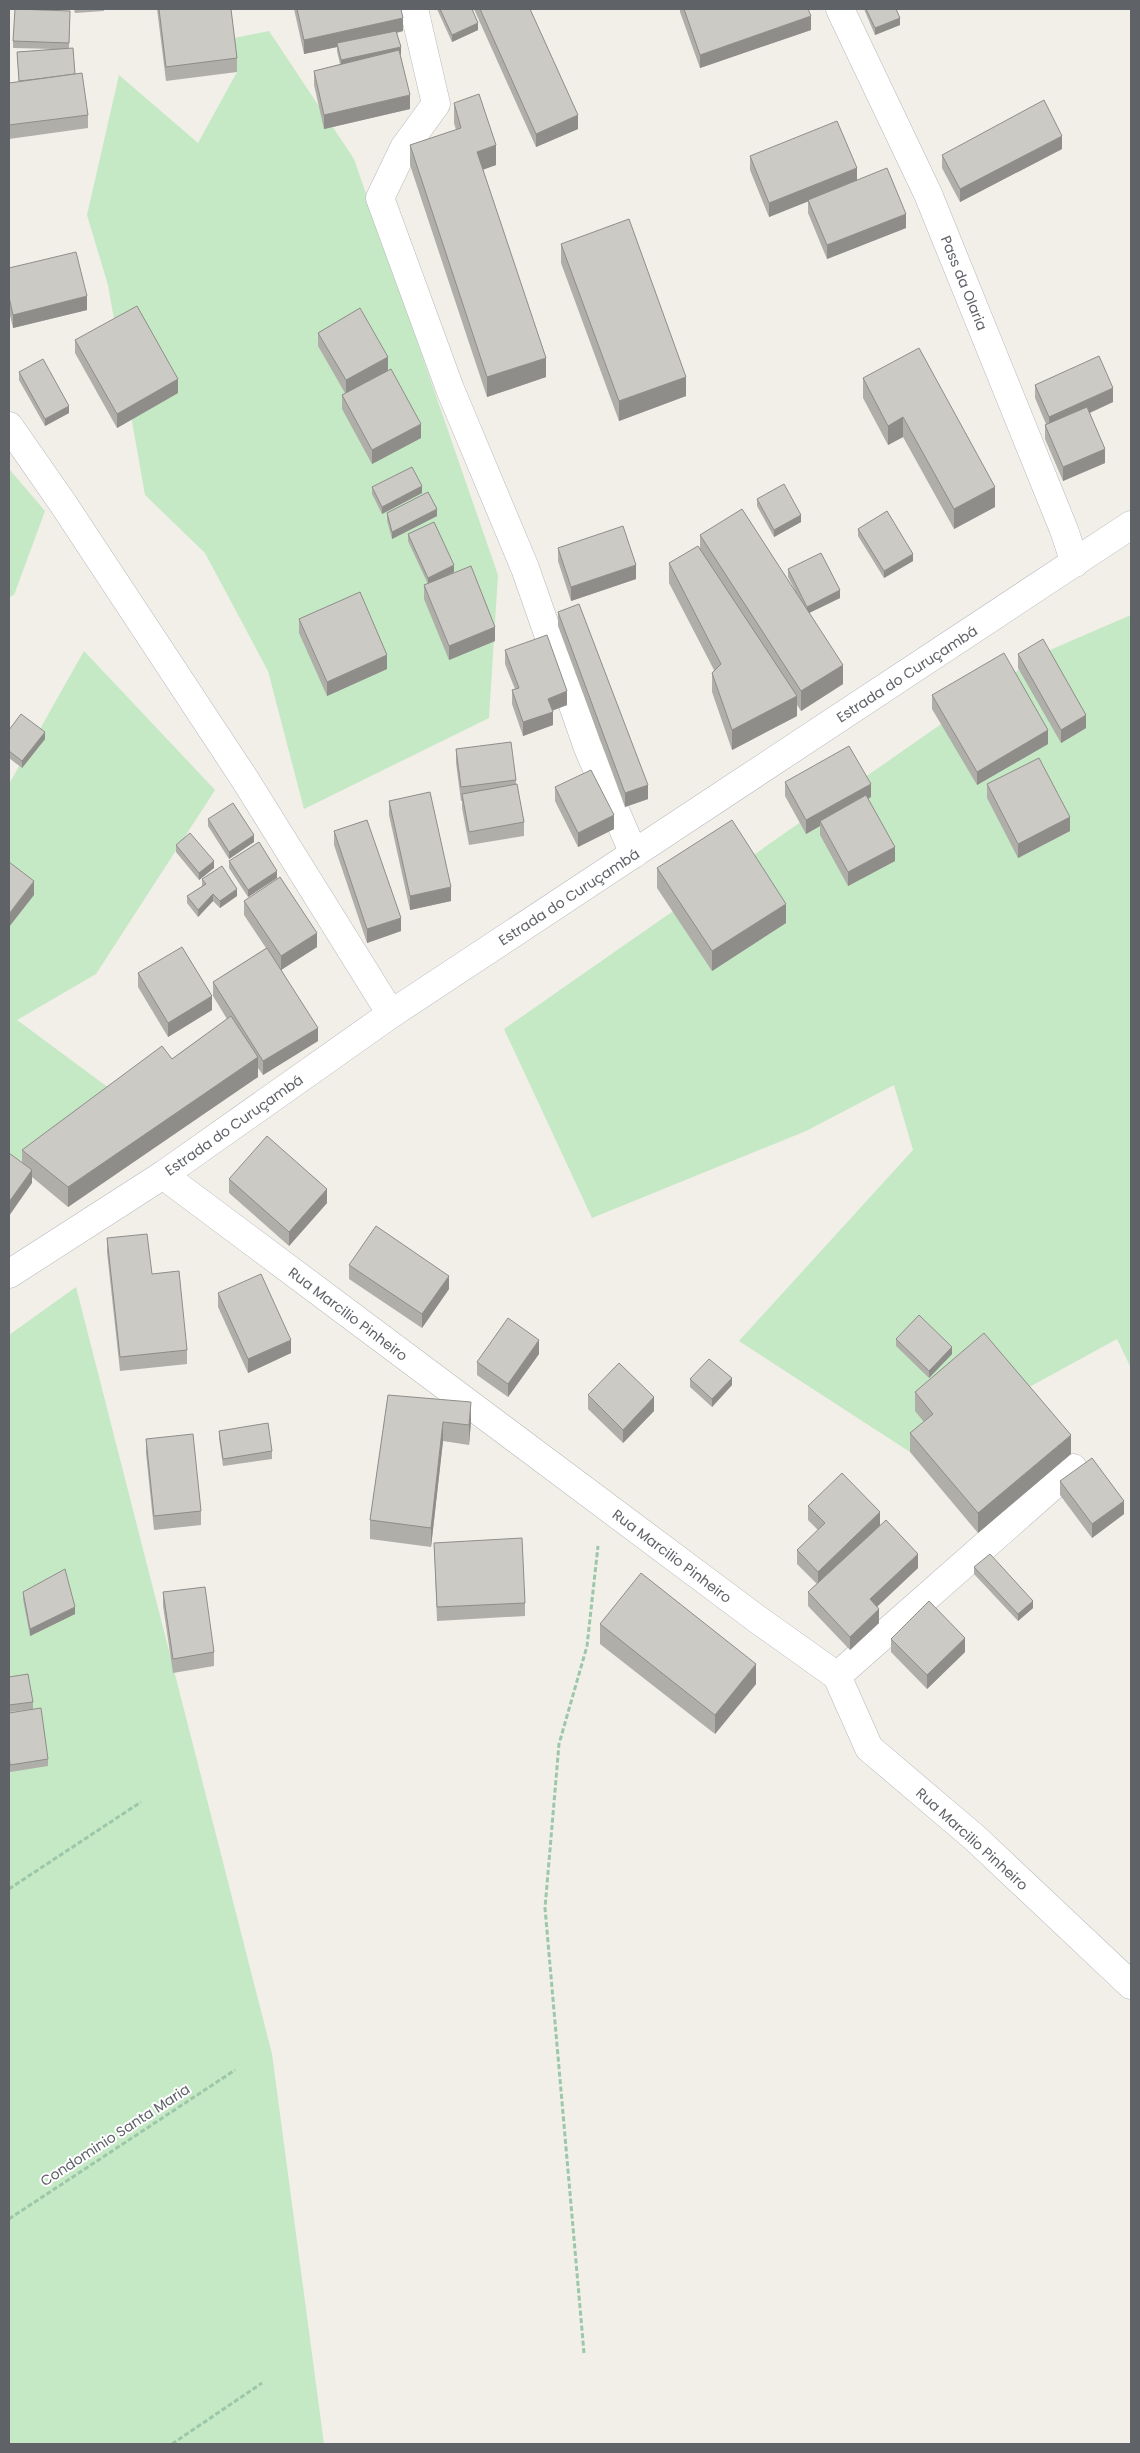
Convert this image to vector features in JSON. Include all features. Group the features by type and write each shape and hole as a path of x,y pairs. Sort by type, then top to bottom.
{"street":[{"path":"414,9 436,104 404,148 380,198 450,389 525,568 588,748 634,854"},
{"name":"Pass da Olaria","path":"840,9 928,194 1064,530 1075,563"},
{"path":"9,426 64,505 244,778 346,945 391,1014"},
{"name":"Estrada do Curuçambá","path":"9,1274 163,1176 391,1014 1075,563 1131,524"},
{"name":"Rua Marcilio Pinheiro","path":"163,1176 837,1676 869,1748 975,1838 1131,1985"},
{"path":"837,1676 1073,1468"}],"path":[{"path":"584,2353 545,1908 559,1744 587,1646 602,1503"},
{"path":"9,1889 140,1802"},
{"name":"Condominio Santa Maria","path":"9,2219 235,2070"},
{"path":"172,2444 262,2383"}],"green space":[{"path":"269,31 354,159 498,575 489,718 304,809 268,671 205,553 145,495 108,285 87,215 119,75 198,143 237,72 234,38"},
{"path":"9,469 45,511 14,595 9,597"},
{"path":"1131,615 1131,1368 1117,1339 910,1452 739,1341 913,1150 894,1085 806,1131 592,1218 504,1029 1043,653"},
{"path":"84,651 215,790 96,974 17,1020 121,1097 22,1169 9,1158 9,784"},
{"path":"76,1287 272,2054 324,2444 9,2444 9,1335"}],"building":[{"path":"15,9 70,11 69,43 13,41"},
{"path":"159,9 231,9 237,58 166,67"},
{"path":"297,9 401,9 403,18 304,40"},
{"path":"440,9 472,9 478,23 452,35"},
{"path":"480,9 530,9 578,115 536,134"},
{"path":"684,9 808,9 811,16 700,55"},
{"path":"866,9 896,9 900,18 875,28"},
{"path":"396,31 401,47 341,60 337,43"},
{"path":"73,48 75,74 19,81 17,52"},
{"path":"399,50 410,95 324,115 314,71"},
{"path":"82,73 88,115 9,125 9,83"},
{"path":"479,94 496,145 477,152 546,358 487,377 410,145 461,128 454,103"},
{"path":"1044,100 1062,136 960,189 942,155"},
{"path":"837,121 857,168 769,203 750,156"},
{"path":"887,168 906,214 827,245 808,200"},
{"path":"629,219 686,377 619,401 561,244"},
{"path":"76,252 87,296 13,315 9,297 9,268"},
{"path":"137,306 178,379 117,414 75,340"},
{"path":"360,308 388,357 346,380 318,333"},
{"path":"919,348 995,487 954,509 903,417 888,426 863,378"},
{"path":"1099,356 1113,388 1049,417 1035,385"},
{"path":"43,359 69,406 45,419 19,372"},
{"path":"391,369 421,424 372,450 342,395"},
{"path":"1087,407 1105,449 1063,467 1045,425"},
{"path":"412,467 422,486 382,507 372,487"},
{"path":"784,484 801,515 774,530 757,499"},
{"path":"428,492 437,509 392,532 387,513"},
{"path":"742,509 843,665 801,691 700,535"},
{"path":"887,511 913,554 884,571 858,529"},
{"path":"434,522 454,565 428,578 408,534"},
{"path":"623,526 636,565 571,587 558,548"},
{"path":"698,546 797,696 732,730 712,673 721,664 669,563"},
{"path":"821,553 840,590 807,607 788,569"},
{"path":"471,566 495,627 449,646 424,585"},
{"path":"360,592 387,655 327,682 299,619"},
{"path":"579,604 648,785 625,793 558,612"},
{"path":"547,635 567,691 548,699 553,712 523,722 512,690 519,688 505,650"},
{"path":"1043,639 1086,715 1061,730 1018,654"},
{"path":"1004,653 1048,730 977,772 932,695"},
{"path":"21,714 45,732 22,761 9,751 9,730"},
{"path":"511,742 516,780 461,787 456,749"},
{"path":"849,746 871,784 806,820 785,782"},
{"path":"1039,758 1070,817 1018,844 987,784"},
{"path":"591,770 614,815 578,833 555,787"},
{"path":"517,784 524,822 469,832 462,794"},
{"path":"430,792 451,887 410,896 389,801"},
{"path":"866,795 895,847 848,872 820,821"},
{"path":"233,803 254,835 229,852 208,819"},
{"path":"367,820 401,918 367,929 334,831"},
{"path":"732,820 786,904 712,951 657,868"},
{"path":"190,833 214,861 199,873 176,845"},
{"path":"259,842 277,871 248,890 229,861"},
{"path":"9,862 34,881 9,914"},
{"path":"222,866 237,889 220,901 213,894 198,910 187,896 206,884 202,879"},
{"path":"280,877 317,933 281,956 244,901"},
{"path":"182,947 212,996 168,1023 138,973"},
{"path":"267,948 318,1028 263,1061 213,982"},
{"path":"231,1016 258,1057 68,1187 22,1150 162,1046 172,1059"},
{"path":"267,1136 327,1189 289,1232 229,1179"},
{"path":"9,1153 32,1170 9,1202"},
{"path":"376,1226 449,1276 422,1314 349,1265"},
{"path":"147,1234 152,1274 179,1271 187,1350 120,1357 107,1238"},
{"path":"261,1274 291,1340 248,1359 218,1293"},
{"path":"919,1315 952,1347 929,1371 896,1339"},
{"path":"508,1318 539,1340 508,1384 477,1362"},
{"path":"984,1333 1071,1435 978,1513 910,1433 933,1414 915,1392"},
{"path":"709,1359 732,1378 712,1399 690,1379"},
{"path":"619,1363 654,1397 623,1430 588,1395"},
{"path":"388,1395 471,1402 469,1425 443,1422 431,1528 370,1520"},
{"path":"268,1423 272,1451 223,1459 219,1431"},
{"path":"193,1434 201,1511 154,1516 146,1439"},
{"path":"1092,1458 1124,1501 1092,1524 1060,1481"},
{"path":"842,1473 880,1512 818,1572 797,1550 825,1523 808,1506"},
{"path":"886,1520 918,1554 870,1599 879,1609 850,1637 808,1592"},
{"path":"522,1538 525,1603 437,1607 434,1543"},
{"path":"990,1554 1033,1601 1018,1614 974,1567"},
{"path":"65,1569 75,1607 30,1629 23,1592"},
{"path":"641,1573 756,1664 715,1715 600,1624"},
{"path":"205,1587 214,1652 173,1659 163,1592"},
{"path":"929,1601 965,1638 927,1675 891,1639"},
{"path":"28,1674 33,1702 9,1705 9,1677"},
{"path":"41,1708 48,1759 10,1765 9,1713"}]}
